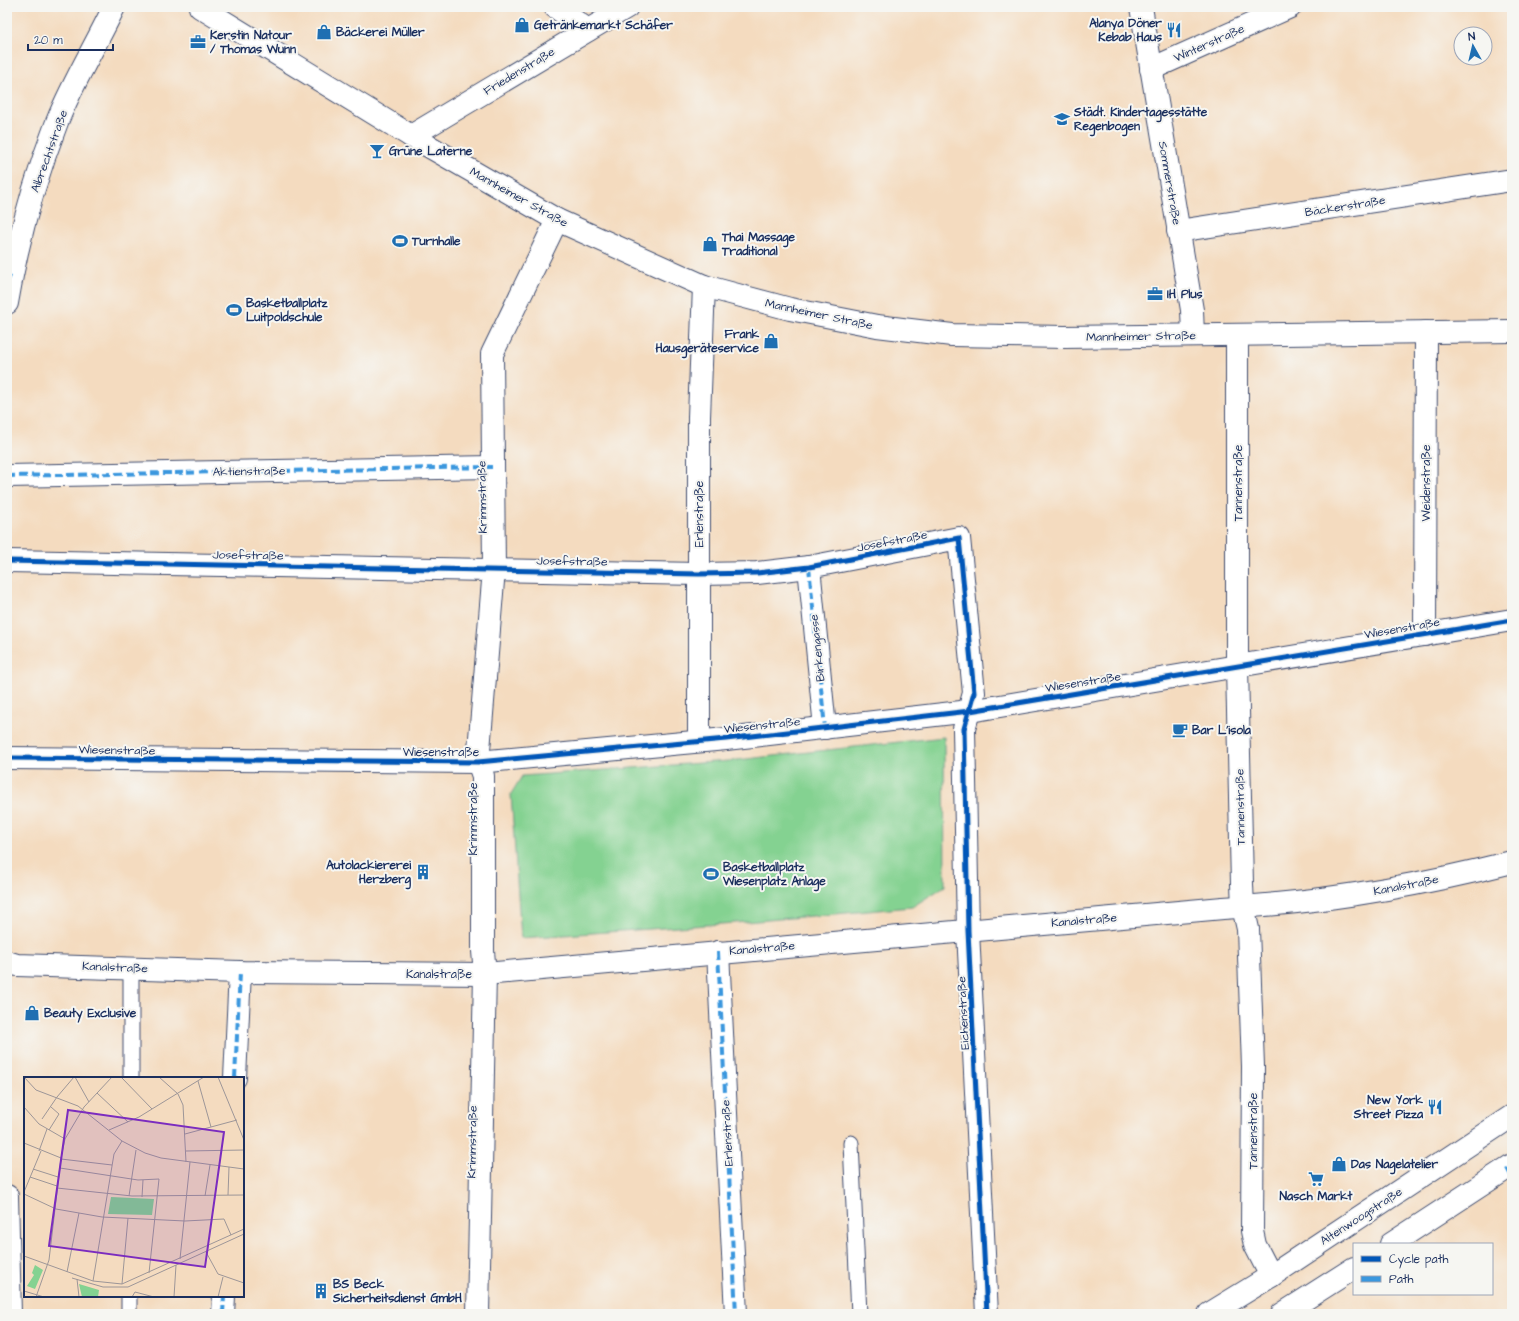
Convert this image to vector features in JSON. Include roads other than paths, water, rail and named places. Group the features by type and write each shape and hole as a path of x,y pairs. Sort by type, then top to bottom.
{"street":[{"name":"Albrechtstraße","path":"7,303 9,277 39,177 58,121 114,7"},
{"name":"Mannheimer Straße","path":"200,7 412,136 557,220 704,286 790,309 877,326 952,335 1064,337 1512,331"},
{"path":"555,7 588,30"},
{"name":"Friedenstraße","path":"412,136 627,7"},
{"name":"Sommerstraße","path":"1140,7 1192,310 1193,335"},
{"name":"Winterstraße","path":"1151,69 1290,7"},
{"name":"Bäckerstraße","path":"1178,232 1512,180"},
{"name":"Krimmstraße","path":"478,1314 485,974 483,951 483,776 478,762 494,569 492,354 557,220"},
{"name":"Erlenstraße","path":"699,741 699,417 704,286"},
{"name":"Weidenstraße","path":"1425,634 1426,332"},
{"name":"Tannenstraße","path":"1237,334 1237,667 1243,907 1248,928 1253,1066 1252,1231 1255,1245 1271,1276"},
{"name":"Aktienstraße","path":"7,476 492,466"},
{"name":"Josefstraße","path":"7,561 699,574 757,573 809,567 959,538 974,693 970,711"},
{"name":"Birkengasse","path":"809,567 825,728"},
{"name":"Wiesenstraße","path":"7,758 478,762 825,728 970,711 1512,620"},
{"name":"Eichenstraße","path":"970,711 964,729 968,931 987,1314"},
{"name":"Kanalstraße","path":"7,962 17,965 240,972 485,974 718,952 1268,906 1384,890 1512,862"},
{"name":"Erlenstraße","path":"718,952 736,1314"},
{"path":"235,1077 240,972"},
{"name":"Altenwoogstraße","path":"1209,1314 1271,1276 1512,1116"},
{"path":"1393,1243 1510,1170"},
{"path":"7,1196 10,1314"},
{"path":"1282,1314 1353,1269"},
{"path":"223,1314 224,1297"}],"lane":[{"path":"131,968 131,1077"},
{"path":"851,1143 859,1314"},
{"path":"129,1297 129,1314"}],"place":[{"name":"Getränkemarkt Schäfer","path":"522,25"},
{"name":"Alanya Döner Kebab Haus","path":"1174,30"},
{"name":"Bäckerei Müller","path":"324,32"},
{"name":"Kerstin Natour / Thomas Wunn","path":"198,42"},
{"name":"Städt. Kindertagesstätte Regenbogen","path":"1062,119"},
{"name":"Grüne Laterne","path":"377,151"},
{"name":"Turnhalle","path":"400,241"},
{"name":"Thai Massage Traditional","path":"710,244"},
{"name":"IH Plus","path":"1155,294"},
{"name":"Basketballplatz Luitpoldschule","path":"234,310"},
{"name":"Frank Hausgeräteservice","path":"771,341"},
{"name":"Bar L'isola","path":"1180,730"},
{"name":"Autolackiererei Herzberg","path":"423,872"},
{"name":"Basketballplatz Wiesenplatz Anlage","path":"711,874"},
{"name":"Beauty Exclusive","path":"32,1013"},
{"name":"New York Street Pizza","path":"1435,1107"},
{"name":"Das Nagelatelier","path":"1339,1164"},
{"name":"Nasch Markt","path":"1316,1179"},
{"name":"BS Beck Sicherheitsdienst GmbH","path":"321,1291"}]}
